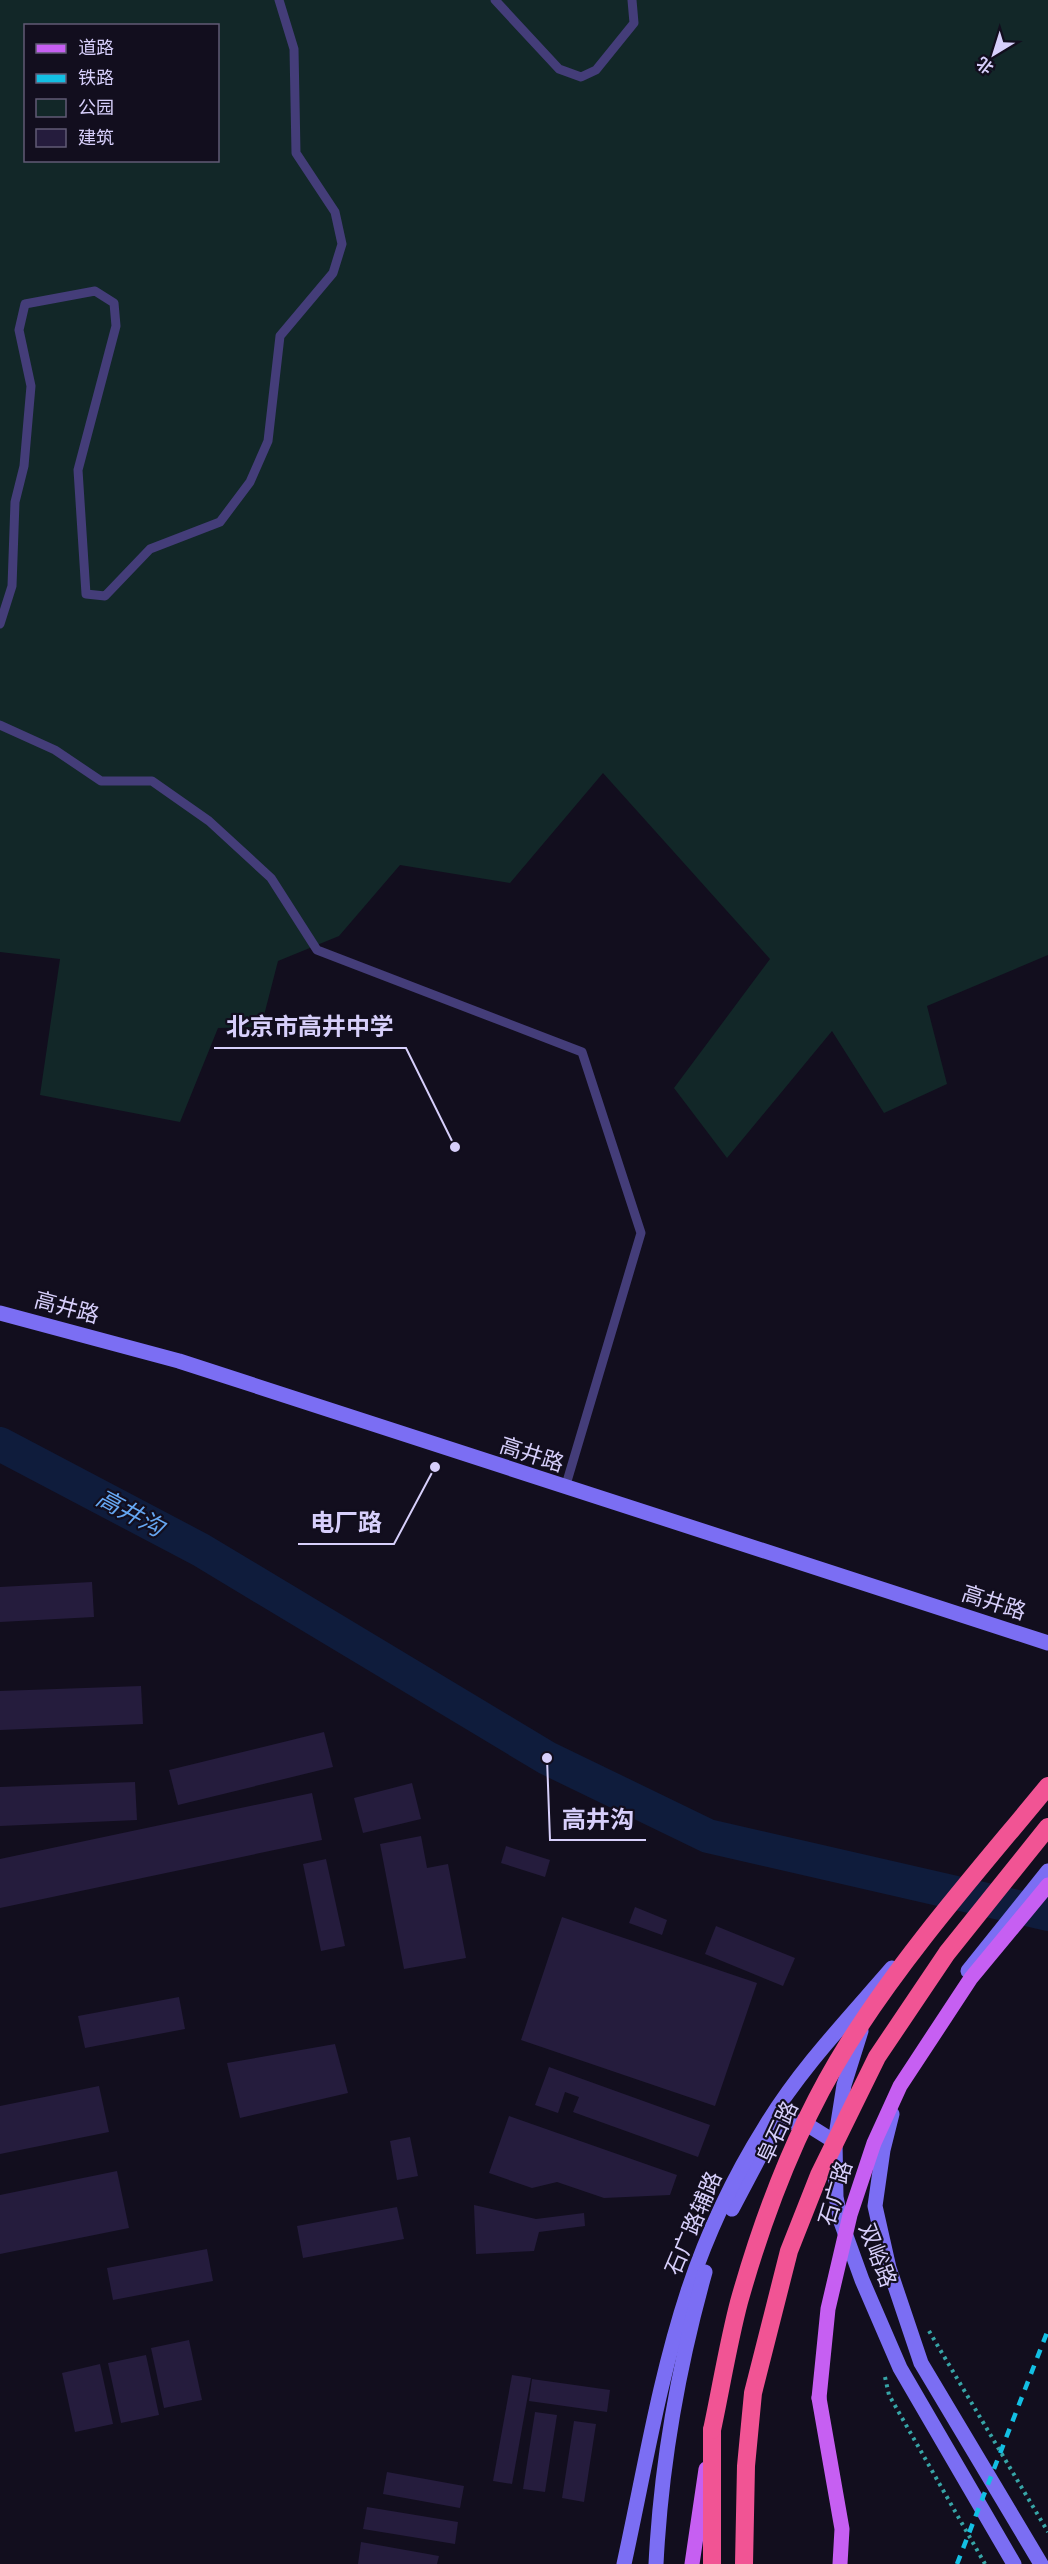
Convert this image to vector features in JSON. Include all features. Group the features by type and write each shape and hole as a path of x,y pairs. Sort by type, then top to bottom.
{"highway":[{"name":"阜石路","path":"712,2564 712,2430 739,2303 766,2218 804,2127 848,2045 912,1951 1048,1786"},
{"path":"744,2564 746,2466 753,2393 789,2251 819,2175 877,2057 947,1953 1048,1827"}],"main road":[{"name":"石广路","path":"840,2564 842,2529 819,2398 828,2309 850,2216 874,2143 900,2086 971,1978 1048,1885"},
{"path":"692,2564 712,2430"}],"street":[{"name":"高井路","path":"0,1312 179,1361 1048,1643"},
{"name":"双峪路","path":"1014,2564 900,2368 862,2280 841,2222 836,2197 835,2142 844,2085 861,2030 907,1949 1048,1777"},
{"name":"双峪路","path":"1041,2564 921,2363 889,2268 875,2206 883,2150 895,2102 922,2043 962,1980 1048,1871"},
{"name":"石广路辅路","path":"624,2564 668,2365 688,2290 723,2204 766,2124 800,2076 907,1949"},
{"name":"石广路辅路","path":"656,2564 670,2422 687,2335 707,2263 770,2137 783,2122 803,2122 835,2142"}],"lane":[{"path":"0,624 12,586 15,502 24,466 31,386 19,330 25,304 95,291 114,303 116,326 78,470 86,594 105,596 150,549 220,522 250,482 268,441 280,336 333,273 342,244 334,212 296,153 294,49 279,0"},
{"path":"495,0 559,69 581,77 597,70 634,23 632,0"},
{"path":"0,725 55,750 102,781 152,781 209,821 271,878 317,950 582,1052 641,1233 565,1488"}],"path":[{"path":"927,2329 1048,2532"}],"green space":[{"path":"0,0 1048,0 1048,955 927,1006 947,1084 884,1113 832,1031 727,1158 674,1088 770,959 603,773 510,883 400,865 339,936 278,961 261,1027 218,1028 180,1122 40,1095 60,959 0,952"}],"building":[{"path":"92,1582 94,1617 0,1622 0,1587"},
{"path":"141,1686 143,1724 0,1730 0,1691"},
{"path":"324,1732 333,1767 178,1805 169,1770"},
{"path":"135,1782 137,1820 0,1826 0,1787"},
{"path":"412,1783 421,1819 363,1833 354,1798"},
{"path":"312,1793 322,1840 0,1908 0,1859"},
{"path":"421,1836 427,1868 448,1864 466,1958 404,1969 380,1844"},
{"path":"506,1846 550,1860 545,1877 501,1863"},
{"path":"326,1859 345,1946 321,1951 303,1864"},
{"path":"635,1907 667,1920 662,1935 629,1923"},
{"path":"562,1917 757,1983 715,2106 521,2040"},
{"path":"716,1926 795,1958 783,1986 705,1954"},
{"path":"179,1997 185,2029 85,2048 78,2016"},
{"path":"335,2044 348,2093 240,2118 227,2063"},
{"path":"549,2067 710,2125 698,2157 573,2112 579,2097 565,2092 558,2113 535,2105"},
{"path":"99,2086 109,2132 0,2154 0,2106"},
{"path":"509,2116 677,2175 670,2195 604,2198 557,2182 532,2188 489,2173"},
{"path":"410,2137 418,2176 397,2180 390,2141"},
{"path":"117,2171 129,2228 0,2254 0,2195"},
{"path":"474,2205 536,2219 584,2213 585,2226 539,2232 534,2251 476,2254"},
{"path":"397,2207 404,2239 303,2258 297,2226"},
{"path":"207,2249 213,2281 113,2300 107,2268"},
{"path":"189,2340 202,2400 164,2408 151,2348"},
{"path":"146,2355 159,2415 121,2423 108,2363"},
{"path":"100,2364 113,2424 75,2432 62,2373"},
{"path":"512,2375 531,2378 512,2484 493,2481"},
{"path":"532,2379 610,2390 607,2412 529,2401"},
{"path":"535,2412 557,2415 545,2492 523,2489"},
{"path":"574,2421 596,2424 584,2502 562,2498"},
{"path":"387,2472 464,2486 460,2508 383,2494"},
{"path":"367,2507 458,2522 455,2544 363,2529"},
{"path":"361,2542 439,2556 437,2564 358,2564"}],"waterway":[{"name":"高井沟","path":"0,1444 201,1550 547,1758 708,1836 1048,1914"}],"railway":[{"path":"957,2564 1048,2330"}],"place":[{"name":"北京市高井中学","path":"455,1147"},
{"name":"电厂路","path":"435,1467"},
{"name":"高井沟","path":"547,1758"}]}
